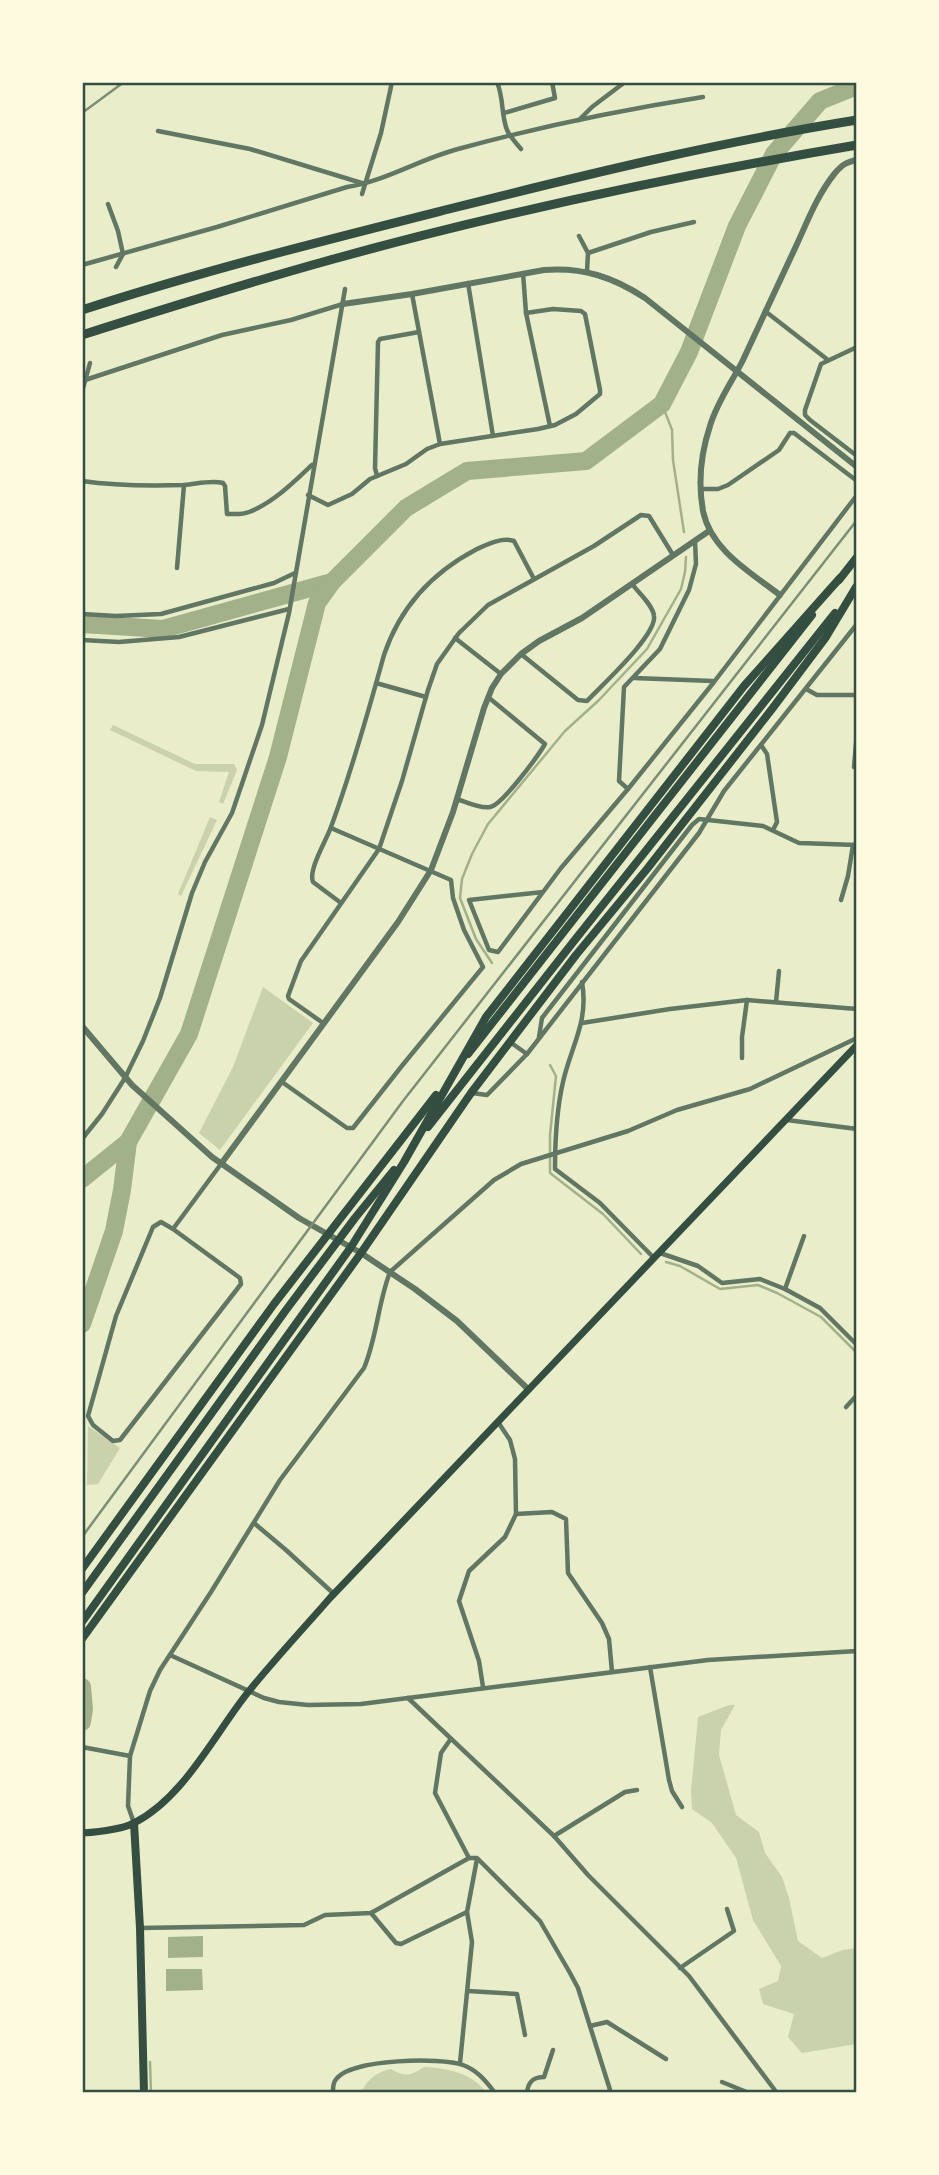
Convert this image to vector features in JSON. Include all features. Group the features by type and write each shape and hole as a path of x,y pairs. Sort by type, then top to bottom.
{"highway":[{"path":"82,310 397,222 602,171 857,120"},
{"path":"82,335 169,307 399,241 543,206 857,145"}],"main road":[{"path":"82,1569 274,1304 857,557"},
{"path":"82,1639 108,1596 351,1247 404,1162 485,1017 744,686 840,578"},
{"path":"82,1592 347,1228 856,587"},
{"path":"82,1622 108,1596 361,1253 510,1041 826,637 856,587"},
{"path":"85,1833 134,1823 162,1802 189,1774 249,1691 335,1594 497,1420 565,1353 857,1045"},
{"path":"134,1823 140,1928 144,2093"}],"street":[{"path":"362,194 381,133 392,82"},
{"path":"497,82 503,96 504,122 510,136 521,149"},
{"path":"504,113 555,98 552,82"},
{"path":"579,121 592,107 625,82"},
{"path":"82,265 365,184 440,154 579,121 703,97"},
{"path":"158,131 250,149 365,184"},
{"path":"780,595 729,556 709,531 703,511 701,470 710,427 721,397 738,371 825,188 846,162 857,160"},
{"path":"108,204 123,254 116,267"},
{"path":"588,253 651,232 694,222"},
{"path":"579,236 588,253 587,271"},
{"path":"84,380 222,335 291,320 343,304 563,268 587,271 624,284 645,298 857,467"},
{"path":"523,273 526,313 550,426"},
{"path":"468,284 493,436"},
{"path":"82,1139 102,1114 143,1041 160,998 192,893 205,862 232,813 270,698 290,607 345,289"},
{"path":"412,294 440,444"},
{"path":"308,495 328,505 352,494 370,479 406,464 427,449 440,444 550,426 576,414 600,394 585,314 581,311 553,309 526,313"},
{"path":"765,311 828,360"},
{"path":"377,476 378,342 380,339 419,332"},
{"path":"857,347 821,365 805,410 805,415 857,456"},
{"path":"82,392 90,363"},
{"path":"701,489 718,489 728,485 779,450 790,433 794,433 857,481"},
{"path":"82,481 128,486 218,482 223,483 227,514 248,513 284,490 313,464"},
{"path":"177,568 184,485"},
{"path":"543,892 469,900 489,950 498,952 857,495"},
{"path":"324,1024 288,996 301,961 379,849 437,664 455,638 488,605 645,514 649,516 673,555"},
{"path":"173,1229 398,922 431,870 457,799 488,697 501,674 521,654 582,618 709,531"},
{"path":"341,903 313,882 311,873 331,828 355,760 390,637 401,616 430,582 459,559 489,544 510,539 514,541 534,579"},
{"path":"628,789 619,781 624,687 660,649 689,590 696,564 695,540"},
{"path":"82,614 116,617 162,614 295,575"},
{"path":"521,654 578,700 587,701 642,643 654,620 654,612 632,584"},
{"path":"82,640 119,642 178,637 290,607"},
{"path":"471,1093 487,1095 527,1054 699,833 724,791 857,624"},
{"path":"455,638 501,674"},
{"path":"633,678 713,681"},
{"path":"376,683 426,696"},
{"path":"806,689 817,695 857,695"},
{"path":"457,799 492,807 513,786 545,744 488,697"},
{"path":"854,767 857,732"},
{"path":"761,745 767,754 777,822 773,830"},
{"path":"539,1038 542,1018 699,819 763,826 799,843 855,845 841,900"},
{"path":"282,1082 347,1128 353,1128 401,1066 482,971 483,963 464,930 453,898 451,880 331,828"},
{"path":"776,1002 779,971"},
{"path":"582,982 585,996 582,1023 563,1082 555,1169 600,1203 657,1255 698,1265 722,1283 760,1279 785,1289 820,1308 857,1345"},
{"path":"582,1023 747,1000 857,1009"},
{"path":"741,1058 747,1000"},
{"path":"82,1026 132,1085 212,1157 299,1218 390,1272 457,1321 528,1389"},
{"path":"134,1823 128,1806 130,1756 150,1691 160,1670 288,1470 364,1368 371,1351 384,1287 390,1272 494,1180 521,1164 628,1131 677,1110 750,1089 857,1038"},
{"path":"510,1041 527,1054"},
{"path":"787,1120 857,1129"},
{"path":"161,1222 173,1229 240,1278 241,1284 120,1440 113,1441 93,1425 88,1416 116,1316 153,1227 161,1222"},
{"path":"785,1289 804,1236"},
{"path":"846,1407 857,1395"},
{"path":"483,1687 479,1661 459,1601 469,1571 505,1537 516,1514 516,1459 510,1440 497,1420"},
{"path":"516,1514 552,1512 566,1519 568,1573 603,1623 609,1639 612,1672"},
{"path":"254,1523 335,1594"},
{"path":"170,1655 249,1691 279,1702 308,1706 361,1704 708,1660 857,1651"},
{"path":"650,1667 669,1780 682,1807"},
{"path":"408,1698 554,1836 587,1875 680,1968 777,2093"},
{"path":"450,1740 442,1753 435,1793 469,1858"},
{"path":"82,1747 130,1756"},
{"path":"554,1836 625,1793 637,1790"},
{"path":"140,1928 304,1925 325,1915 371,1913 469,1858 477,1858 540,1921 578,1988 611,2093"},
{"path":"460,2063 472,1942 467,1912 477,1858"},
{"path":"680,1968 734,1931 727,1909"},
{"path":"371,1913 396,1943 401,1944 467,1912"},
{"path":"468,1991 517,1994 525,2035"},
{"path":"590,2026 607,2022 666,2059"},
{"path":"527,2093 531,2080 544,2077 553,2050"},
{"path":"333,2093 338,2076 349,2070 386,2062 460,2063 481,2076 495,2093"},
{"path":"722,2082 749,2093"}],"shaded area":[{"path":"113,725 195,764 234,764 237,770 223,804 219,802 229,772 196,771 110,730"},
{"path":"210,817 217,820 181,896 178,894"},
{"path":"263,987 313,1023 220,1150 199,1133 233,1067"},
{"path":"88,1426 120,1448 98,1484 87,1485"},
{"path":"735,1705 721,1730 719,1755 736,1815 759,1832 765,1853 782,1877 798,1941 822,1958 857,1948 857,2044 802,2053 788,2037 794,2014 763,2004 759,1989 778,1981 781,1966 753,1920 736,1858 712,1823 692,1809 691,1791 698,1717"},
{"path":"203,1936 203,1957 168,1958 168,1937"},
{"path":"166,1969 202,1969 203,1990 166,1991"},
{"path":"424,2067 467,2076 487,2093 361,2093 369,2080 381,2072 391,2069 407,2074"}],"waterway":[{"path":"82,1324 114,1231 128,1142 189,1034 278,757 317,603 332,582 406,508 467,471 586,461 662,404 689,352 737,226 774,154 820,101 857,86"},
{"path":"662,404 672,430 673,460 684,532"},
{"path":"492,963 476,939 460,898 462,879 472,854 488,824 565,731 599,700 647,649 681,589 686,557"},
{"path":"82,624 163,629 332,582"},
{"path":"550,1065 556,1076 550,1135 550,1173 603,1214 641,1254"},
{"path":"82,1179 128,1142"},
{"path":"666,1262 680,1266 720,1289 758,1285 777,1293 821,1317 857,1353"},
{"path":"82,1687 82,1722"},
{"path":"150,2062 151,2093"}],"railway":[{"path":"82,113 124,82"},
{"path":"82,1537 403,1101 857,520"}]}
